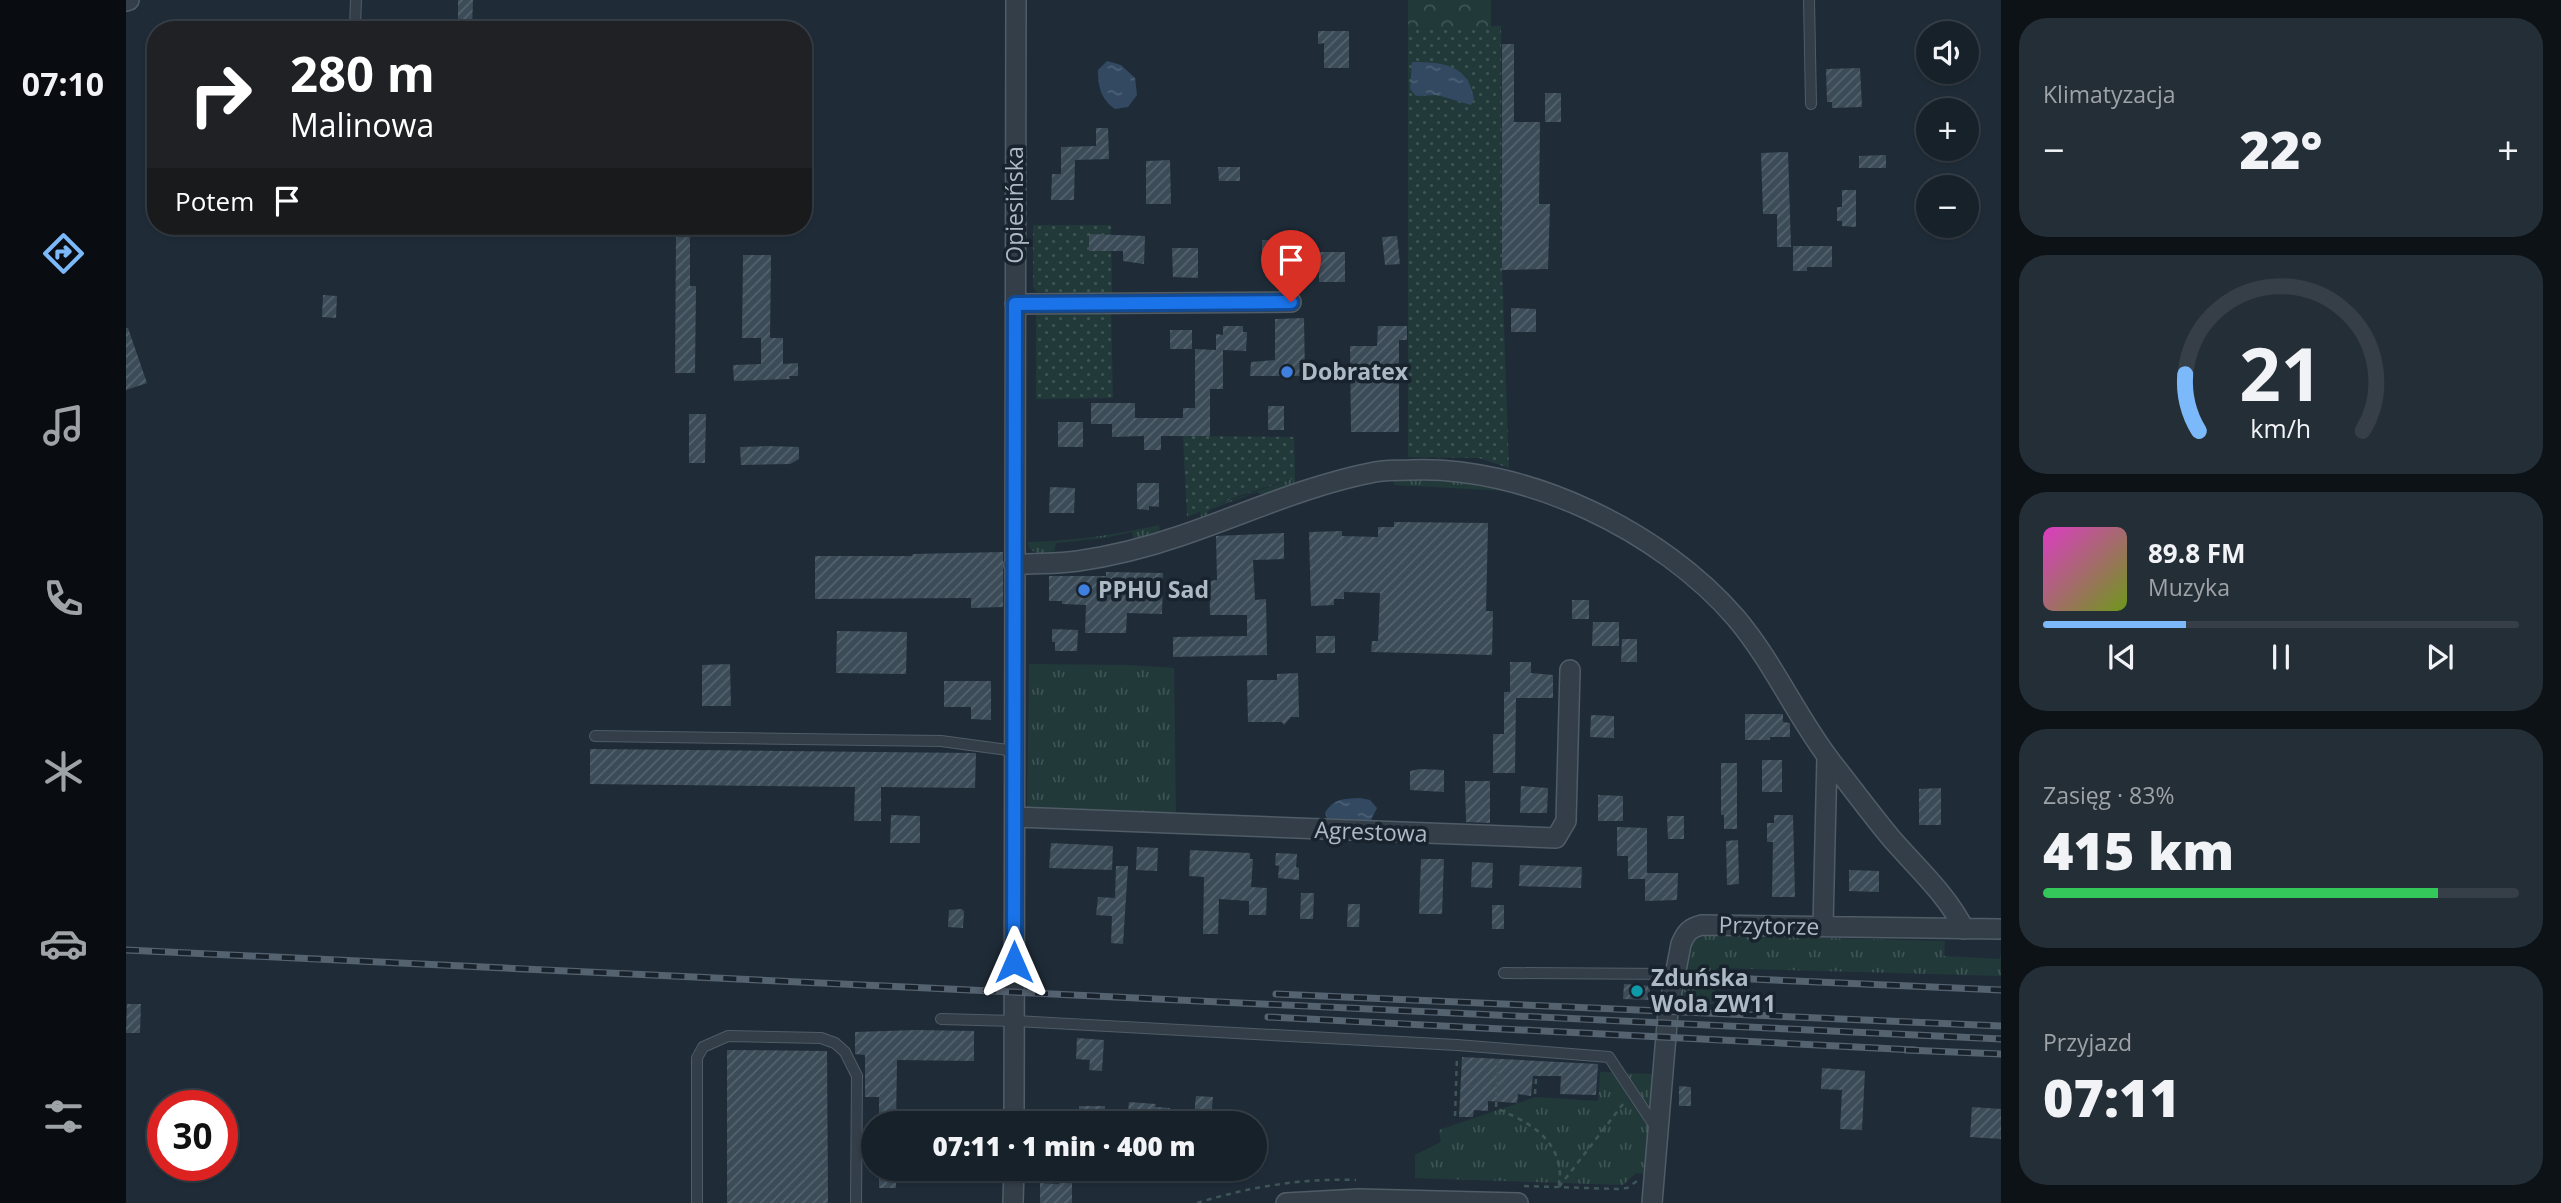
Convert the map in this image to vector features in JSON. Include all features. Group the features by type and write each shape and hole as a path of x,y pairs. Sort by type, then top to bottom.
{"street":[{"name":"Opiesińska","path":"1014,1111 1016,0"},
{"path":"1015,304 1291,302"},
{"path":"1014,565 1078,561 1127,551 1179,536 1312,487 1378,471 1458,470 1513,481 1564,499 1642,538 1673,559 1734,616 1767,658 1826,756 1890,837 1941,892 1964,929"},
{"name":"Agrestowa","path":"1015,817 1556,838 1566,821 1570,670"},
{"path":"1823,926 1826,756"},
{"name":"Przytorze","path":"1652,1203 1668,1012 1681,944 1685,934 1692,928 1702,925 2001,929"},
{"path":"1013,1203 1014,1181"},
{"path":"1286,1203 1518,1203"}],"lane":[{"path":"355,21 356,0"},
{"path":"1809,0 1811,104"},
{"path":"595,736 942,741 1015,751"},
{"path":"1504,973 1674,974"},
{"path":"941,1019 1457,1045 1609,1057 1658,1131"},
{"path":"697,1203 697,1058 704,1047 728,1036 821,1038 835,1043 845,1052 857,1076 856,1203"}],"path":[{"path":"1455,1116 1457,1045"},
{"path":"1499,1048 1496,1108 1528,1122 1549,1142 1560,1165 1559,1187 1632,1091"},
{"path":"1535,1094 1538,1051"}],"green space":[{"path":"1408,0 1491,0 1491,27 1408,29"},
{"path":"1501,26 1502,272 1509,468 1479,458 1408,457 1408,29"},
{"path":"1033,225 1111,225 1112,294 1037,292 1033,287"},
{"path":"1111,312 1113,398 1036,399 1036,315"},
{"path":"1183,436 1294,437 1295,478 1187,517"},
{"path":"1448,475 1525,492 1394,485 1394,477"},
{"path":"1295,478 1293,486 1265,497 1257,492 1209,510 1205,519 1201,517 1200,511"},
{"path":"1159,525 1158,535 1134,540 1132,532 1056,543 1053,555 1039,556 1028,544 1094,537"},
{"path":"1029,664 1174,668 1176,818 1027,810"},
{"path":"1707,935 1945,941 1944,956 2000,959 2001,953 2001,976 1717,968 1714,1004 1677,1003 1690,945"},
{"path":"1600,1072 1653,1074 1645,1174 1636,1173 1623,1185 1415,1178 1415,1155 1441,1142 1439,1130 1536,1097 1598,1101"}],"water":[{"path":"1107,61 1121,65 1135,78 1137,95 1128,107 1115,109 1101,92 1098,70"},
{"path":"1412,62 1444,64 1460,72 1471,87 1474,99 1471,105 1437,95 1416,96 1410,89"},
{"path":"1344,799 1370,800 1377,808 1370,822 1328,822 1325,813 1332,804"}],"building":[{"path":"458,0 473,0 472,21 458,21"},
{"path":"1318,31 1349,31 1349,68 1324,68 1324,43 1318,44"},
{"path":"1502,44 1514,44 1514,122 1540,122 1539,204 1550,204 1548,269 1502,270"},
{"path":"1860,68 1862,107 1832,108 1832,102 1827,102 1826,69"},
{"path":"1545,93 1561,93 1561,122 1545,122"},
{"path":"1096,128 1108,128 1109,159 1075,160 1074,200 1051,200 1052,174 1061,174 1061,147 1096,146"},
{"path":"1788,152 1791,247 1777,247 1777,214 1763,214 1761,153"},
{"path":"1886,155 1886,168 1859,168 1859,156"},
{"path":"1170,160 1171,204 1146,204 1146,161"},
{"path":"1218,167 1240,167 1240,181 1219,181"},
{"path":"1842,190 1856,190 1856,227 1842,226 1842,221 1837,221 1837,207 1842,207"},
{"path":"1089,234 1145,236 1144,264 1123,261 1123,251 1089,251"},
{"path":"676,235 690,235 690,286 696,286 695,373 675,373"},
{"path":"1397,236 1400,264 1385,265 1382,237"},
{"path":"1262,240 1284,240 1284,266 1262,266"},
{"path":"1793,246 1832,246 1832,267 1807,267 1807,271 1793,271"},
{"path":"1172,248 1198,248 1198,278 1173,277"},
{"path":"1319,252 1345,252 1345,282 1319,282"},
{"path":"743,255 771,255 770,338 742,338"},
{"path":"323,295 337,296 336,318 322,317"},
{"path":"1511,308 1536,309 1536,332 1511,332"},
{"path":"1304,318 1305,376 1250,376 1251,362 1275,360 1275,319"},
{"path":"1223,326 1243,326 1243,332 1247,332 1246,351 1223,350 1223,389 1210,389 1210,436 1161,436 1161,450 1144,450 1144,436 1112,437 1112,424 1091,424 1091,403 1135,403 1135,418 1183,418 1183,408 1195,408 1195,349 1216,350 1216,334 1223,335"},
{"path":"1378,326 1407,326 1407,340 1399,340 1399,432 1351,432 1350,346 1377,346"},
{"path":"126,328 147,383 126,390"},
{"path":"1170,330 1192,330 1192,349 1170,349"},
{"path":"761,338 783,338 783,364 798,363 798,376 789,376 790,379 734,381 733,365 761,364"},
{"path":"1268,406 1284,406 1284,430 1268,430"},
{"path":"689,414 706,414 705,463 689,463"},
{"path":"1058,422 1083,422 1083,447 1058,447"},
{"path":"740,447 799,447 799,459 790,464 741,465"},
{"path":"1137,483 1159,483 1159,507 1137,509"},
{"path":"1050,487 1075,488 1074,513 1049,513"},
{"path":"1394,522 1488,523 1486,611 1493,611 1492,655 1371,652 1372,641 1378,641 1380,593 1344,592 1344,599 1334,599 1334,605 1311,606 1309,532 1342,531 1342,536 1378,537 1378,527 1394,527"},
{"path":"1284,533 1284,559 1253,560 1255,600 1266,599 1267,655 1173,657 1173,637 1247,636 1247,615 1210,615 1209,581 1217,580 1216,536"},
{"path":"1003,552 1003,607 971,608 971,598 815,599 815,556"},
{"path":"1106,572 1163,573 1162,614 1127,613 1126,633 1085,633 1086,605 1049,601 1049,576 1106,576"},
{"path":"1572,600 1589,600 1589,619 1572,619"},
{"path":"1593,622 1619,622 1619,646 1592,646"},
{"path":"1052,629 1078,630 1077,651 1055,651"},
{"path":"837,631 907,632 906,674 836,673"},
{"path":"1316,636 1335,636 1335,653 1316,653"},
{"path":"1622,639 1637,639 1637,662 1621,662"},
{"path":"1510,662 1531,662 1531,673 1553,675 1553,698 1516,698 1515,773 1493,773 1493,734 1504,734 1504,692 1510,692"},
{"path":"730,664 731,706 702,706 702,665"},
{"path":"1298,673 1299,717 1291,717 1284,725 1282,722 1248,722 1247,680 1277,680 1277,674"},
{"path":"944,681 991,681 991,720 971,719 971,707 944,707"},
{"path":"1745,714 1783,714 1783,722 1790,723 1790,737 1745,740"},
{"path":"1591,715 1614,716 1614,738 1590,737"},
{"path":"590,749 976,753 975,788 881,787 881,821 854,821 855,787 590,784"},
{"path":"1762,760 1782,760 1782,792 1762,792"},
{"path":"1721,763 1737,763 1737,829 1724,829 1724,815 1721,815"},
{"path":"1444,770 1444,792 1410,790 1410,771"},
{"path":"1465,781 1490,781 1490,823 1466,822"},
{"path":"1521,786 1548,788 1547,813 1520,813"},
{"path":"1941,788 1941,825 1919,825 1919,789"},
{"path":"1598,795 1623,796 1623,821 1598,821"},
{"path":"891,815 920,816 920,843 890,843"},
{"path":"1774,815 1793,815 1795,897 1772,897 1773,842 1767,842 1767,823 1774,823"},
{"path":"1667,816 1684,816 1684,839 1668,839"},
{"path":"1617,827 1647,828 1647,873 1678,873 1677,900 1645,901 1645,879 1628,879 1628,856 1617,856"},
{"path":"1738,840 1739,884 1727,885 1726,841"},
{"path":"1051,843 1113,846 1112,870 1049,868"},
{"path":"1137,847 1158,848 1157,871 1136,870"},
{"path":"1190,850 1250,853 1250,859 1253,859 1251,887 1267,888 1266,915 1249,915 1249,901 1219,899 1218,934 1203,934 1204,877 1189,876"},
{"path":"1276,853 1297,854 1299,880 1278,878"},
{"path":"1421,859 1444,859 1442,914 1419,914"},
{"path":"1472,862 1493,863 1492,888 1471,887"},
{"path":"1520,865 1582,867 1581,888 1519,886"},
{"path":"1116,866 1128,866 1123,944 1111,943 1112,916 1096,915 1098,897 1115,898"},
{"path":"1849,870 1879,871 1879,892 1849,891"},
{"path":"1301,893 1314,893 1313,919 1300,919"},
{"path":"1348,904 1360,904 1359,927 1347,927"},
{"path":"1492,905 1504,905 1504,929 1492,929"},
{"path":"949,910 964,911 963,928 948,927"},
{"name":"Zduńska Wola ZW11","path":"1624,984 1650,986 1650,1000 1623,999"},
{"path":"127,1004 141,1004 140,1033 126,1033"},
{"path":"974,1031 974,1061 897,1060 896,1111 879,1111 879,1097 865,1097 865,1055 855,1054 855,1032"},
{"path":"1077,1038 1104,1040 1102,1071 1089,1070 1090,1060 1076,1059"},
{"path":"727,1050 827,1051 828,1203 727,1203"},
{"path":"1462,1057 1598,1064 1596,1095 1560,1094 1561,1076 1533,1076 1531,1096 1518,1094 1517,1103 1488,1101 1488,1111 1474,1110 1473,1117 1459,1117"},
{"path":"1822,1068 1865,1071 1862,1130 1840,1129 1842,1090 1821,1089"},
{"path":"1679,1086 1691,1087 1691,1106 1679,1106"},
{"path":"1196,1096 1213,1097 1212,1111 1194,1111"},
{"path":"1129,1102 1170,1108 1170,1111 1128,1111"},
{"path":"1079,1106 1105,1106 1105,1111 1079,1111"},
{"path":"1972,1107 2001,1109 2001,1139 1970,1137"},
{"path":"879,1181 896,1181 896,1188 879,1188"},
{"path":"1058,1181 1072,1181 1072,1203 1040,1203 1040,1183 1059,1184"}],"railway":[{"path":"126,950 2001,1039"},
{"path":"1705,977 2001,990"},
{"path":"1276,994 2001,1026"},
{"path":"1268,1017 1915,1050"},
{"path":"1906,1050 2001,1054"}],"place":[{"name":"Dobratex","path":"1287,372"},
{"name":"PPHU Sad","path":"1084,590"},
{"name":"Zduńska Wola ZW11","path":"1637,991"}],"route":[{"path":"1014,962 1015,304 1291,302"}]}
